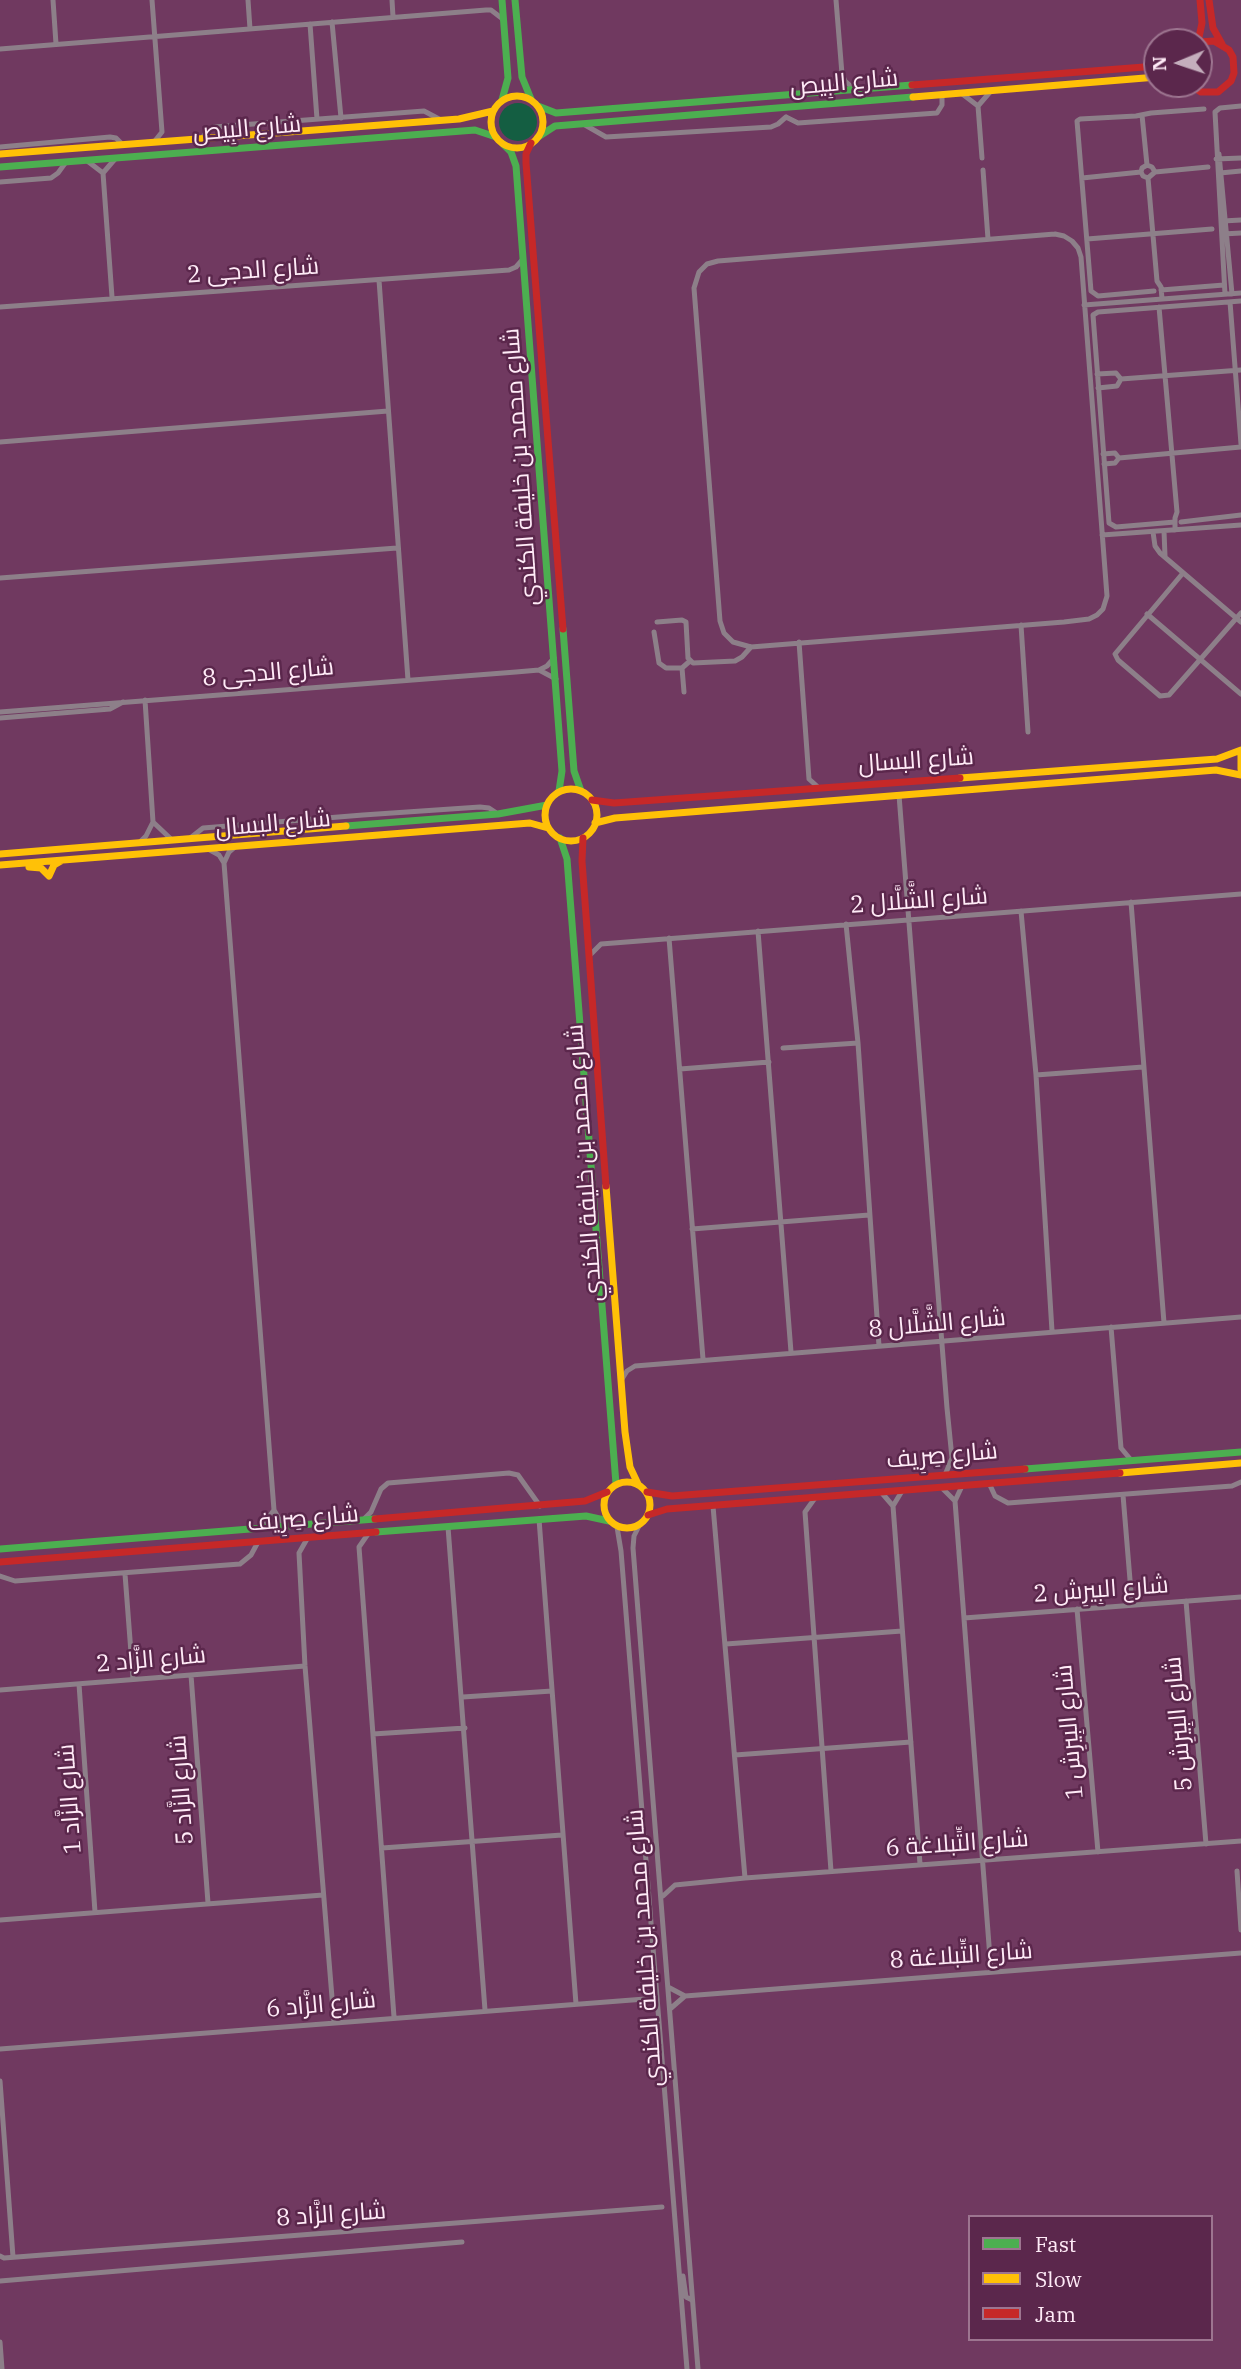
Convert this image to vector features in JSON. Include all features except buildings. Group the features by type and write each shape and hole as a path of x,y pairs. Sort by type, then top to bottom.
{"main road":[{"path":"501,0 508,78 502,100 493,111 491,124 496,137 503,144 517,148 535,140 543,119 522,77 515,0"},
{"path":"1200,0 1201,28"},
{"path":"1209,0 1213,28 1233,57 1235,65 1231,81 1218,92 1213,93"},
{"path":"1213,41 1223,44"},
{"name":"شارع البِيص","path":"538,106 556,113 1143,66"},
{"name":"شارع البِيص","path":"535,140 555,125 1143,77"},
{"path":"502,100 516,95 531,99"},
{"name":"شارع البِيص","path":"0,154 442,120 474,117 493,111"},
{"name":"شارع البِيص","path":"0,167 475,130 496,137"},
{"name":"شارع محمد بن خليفة الكندي","path":"535,140 526,155 526,163 574,771 581,791"},
{"name":"شارع محمد بن خليفة الكندي","path":"503,144 511,152 515,163 524,258 556,679 562,776 559,792"},
{"path":"1241,752 1241,769"},
{"name":"شارع البسال","path":"592,800 614,803 1217,759 1241,752"},
{"name":"شارع البسال","path":"596,823 615,818 1216,770 1241,775"},
{"path":"566,789 581,791 592,800 597,815 596,823 583,838 560,838 548,828 545,820 547,805 559,792 566,789"},
{"name":"شارع البسال","path":"0,854 498,814 547,805"},
{"name":"شارع البسال","path":"0,864 530,823 548,828"},
{"name":"شارع محمد بن خليفة الكندي","path":"560,838 567,859 616,1484"},
{"name":"شارع محمد بن خليفة الكندي","path":"583,838 587,933 621,1383 627,1452 632,1474 638,1484"},
{"path":"11,864 21,867 37,866 49,876 54,865 67,859"},
{"name":"شارع صِرِيف","path":"647,1492 672,1496 1241,1452"},
{"name":"شارع صِرِيف","path":"648,1515 667,1509 1241,1463"},
{"path":"623,1482 638,1484 647,1492 650,1507 648,1515 639,1526 617,1527 609,1521 603,1507 607,1492 623,1482"},
{"name":"شارع صِرِيف","path":"0,1549 540,1506 585,1501 607,1492"},
{"name":"شارع صِرِيف","path":"0,1562 539,1519 586,1516 609,1521"}],"street":[{"path":"53,0 56,44"},
{"path":"152,0 162,132 154,142"},
{"path":"248,0 250,29"},
{"path":"392,0 393,17"},
{"path":"485,0 489,10 503,20"},
{"path":"0,49 489,10 501,0"},
{"path":"836,0 842,74 854,89"},
{"path":"332,22 341,118"},
{"path":"310,24 317,119"},
{"path":"828,91 839,82 842,74"},
{"path":"982,158 978,106 993,90"},
{"path":"961,93 978,106"},
{"path":"786,117 798,123 937,113 942,105 942,94"},
{"path":"1232,294 1224,234 1215,110 1220,107 1241,106"},
{"path":"785,107 786,117"},
{"path":"1204,109 1078,120 1091,291 1093,295 1224,285"},
{"path":"202,137 208,129 214,127 424,111 442,120"},
{"path":"1142,115 1147,165"},
{"path":"583,123 607,137 771,127 786,117"},
{"path":"162,132 174,140"},
{"path":"0,146 110,137 116,138 123,145"},
{"path":"112,298 103,173 111,162 118,158"},
{"path":"1218,159 1241,158"},
{"path":"85,160 103,173"},
{"path":"0,182 51,178 66,162"},
{"path":"1147,165 1153,167 1155,172"},
{"path":"1147,165 1142,168 1142,172 1143,176 1148,178"},
{"path":"1148,178 1155,172 1208,167"},
{"path":"983,170 988,239"},
{"path":"1219,173 1241,171"},
{"path":"1082,178 1142,172"},
{"path":"1148,178 1158,299"},
{"path":"1223,221 1241,220"},
{"path":"1087,239 1212,229"},
{"path":"1224,234 1241,233"},
{"path":"738,645 751,647 1088,619 1100,612 1107,596 1080,253 1069,238 1055,234 718,261 707,264 699,272 694,288 720,621 724,633 738,645 742,657"},
{"path":"1224,234 1225,294"},
{"path":"509,270 524,258"},
{"path":"509,270 525,279"},
{"name":"شارع الدجى 2","path":"0,307 509,270"},
{"path":"379,280 408,680"},
{"path":"1084,305 1241,293"},
{"path":"1103,454 1115,453 1119,457 1241,445 1238,370 1230,302"},
{"path":"1241,302 1093,314 1111,526 1241,515"},
{"path":"1159,307 1179,530"},
{"path":"1121,379 1238,370"},
{"path":"1097,374 1116,373 1121,379"},
{"path":"1098,388 1117,386 1121,379"},
{"path":"0,442 388,411"},
{"path":"1104,464 1115,463 1119,457"},
{"path":"1102,536 1241,525"},
{"path":"1164,531 1165,556"},
{"path":"1153,532 1157,549 1239,618 1166,697 1160,696 1117,659 1116,652 1183,573"},
{"path":"0,578 397,548"},
{"path":"1147,614 1241,694"},
{"path":"657,622 686,622 690,661"},
{"path":"1021,625 1028,732"},
{"path":"654,632 659,663 666,667 682,668 690,661 733,661 742,657 751,647"},
{"path":"799,642 809,779 800,789"},
{"path":"539,670 547,666 554,657"},
{"path":"682,668 684,692"},
{"path":"539,670 556,679"},
{"name":"شارع الدجى 8","path":"0,711 539,670"},
{"path":"139,843 153,822 145,700"},
{"path":"0,718 110,709 123,702"},
{"path":"809,779 820,788"},
{"path":"899,795 952,1458 965,1473"},
{"path":"153,822 171,840"},
{"path":"224,863 229,852 236,846"},
{"path":"206,848 219,855 224,863 274,1510 284,1525"},
{"name":"شارع الشَّلَّال 2","path":"601,944 1241,894"},
{"path":"1131,902 1164,1323"},
{"path":"1021,911 1036,1075 1052,1332"},
{"path":"846,924 858,1043 879,1346"},
{"path":"758,931 791,1352"},
{"path":"587,933 601,944 589,957"},
{"path":"669,937 703,1359"},
{"path":"783,1048 858,1043"},
{"path":"680,1069 769,1062"},
{"path":"1036,1075 1143,1067"},
{"path":"692,1229 869,1214"},
{"name":"شارع الشَّلَّال 8","path":"635,1366 1241,1317"},
{"path":"1111,1327 1121,1448 1132,1460"},
{"path":"619,1355 635,1366 627,1371 621,1383"},
{"path":"1111,1462 1121,1448"},
{"path":"945,1475 952,1458"},
{"path":"363,1520 371,1512 383,1487 388,1483 509,1473 518,1475 540,1506"},
{"path":"989,1483 995,1496 1008,1503 1232,1486 1241,1482"},
{"path":"962,1486 955,1502 991,1971"},
{"path":"942,1487 955,1502"},
{"path":"902,1491 893,1506 920,1864"},
{"path":"881,1492 893,1506"},
{"path":"1124,1495 1132,1605"},
{"path":"815,1497 805,1512 831,1871"},
{"path":"792,1500 805,1512"},
{"path":"713,1506 745,1878"},
{"path":"262,1527 274,1510"},
{"path":"539,1519 576,2004"},
{"name":"شارع محمد بن خليفة الكندي","path":"639,1526 634,1536 633,1548 698,2369"},
{"path":"448,1527 485,2010"},
{"name":"شارع محمد بن خليفة الكندي","path":"617,1527 687,2369"},
{"path":"369,1533 359,1546 394,2017"},
{"path":"346,1535 359,1546"},
{"path":"299,1553 308,1538"},
{"path":"286,1540 294,1543 299,1553 305,1665 334,2022"},
{"path":"0,1576 15,1581 240,1564 251,1555 258,1542"},
{"path":"125,1574 133,1679"},
{"name":"شارع البِيرِش 2","path":"964,1618 1241,1597"},
{"name":"شارع البِيرِش 5","path":"1186,1601 1206,1844"},
{"name":"شارع البِيرِش 1","path":"1077,1609 1098,1852"},
{"path":"726,1644 902,1631"},
{"name":"شارع الزَّاد 2","path":"0,1690 305,1665"},
{"name":"شارع الزَّاد 5","path":"191,1675 208,1903"},
{"name":"شارع الزَّاد 1","path":"79,1684 95,1912"},
{"path":"463,1697 552,1691"},
{"path":"373,1734 465,1728"},
{"path":"735,1755 911,1742"},
{"path":"383,1848 562,1835"},
{"name":"شارع التِّبلاغة 6","path":"675,1885 1241,1841"},
{"path":"1237,1871 1241,1930"},
{"path":"660,1876 675,1885 662,1897"},
{"path":"0,1920 323,1895"},
{"name":"شارع التِّبلاغة 8","path":"685,1996 1241,1952"},
{"path":"668,1987 685,1996 670,2009"},
{"path":"657,1988 654,1994 645,1999 659,2008"},
{"name":"شارع الزَّاد 6","path":"0,2049 645,1999"},
{"path":"0,2081 13,2257"},
{"path":"667,2110 674,2111 676,2128 680,2135"},
{"path":"674,2195 662,2207 676,2218"},
{"name":"شارع الزَّاد 8","path":"1,2258 662,2207"},
{"name":"شارع الزَّاد 8","path":"0,2281 462,2242"},
{"path":"679,2263 686,2297 692,2300"},
{"path":"0,2342 2,2369"}],"shaded area":[{"path":"0,0 1241,0 1241,2369 0,2369"}],"green space":[{"path":"518,103 532,108 537,122 532,136 518,141 504,136 499,122 504,108"}],"traffic: fast":[{"path":"502,0 508,78 502,100"},
{"path":"515,0 522,77 531,99"},
{"path":"538,106 556,113 912,85"},
{"path":"538,137 555,126 913,97"},
{"path":"0,167 475,130 496,137"},
{"path":"503,144 511,152 516,166 562,771 559,791"},
{"path":"563,629 574,771 581,791"},
{"path":"346,826 498,814 547,805"},
{"path":"560,838 567,859 616,1484"},
{"path":"1025,1469 1241,1452"},
{"path":"376,1532 586,1516 609,1521"},
{"path":"0,1549 375,1519"}],"traffic: slow":[{"path":"913,97 1143,78"},
{"path":"517,96 536,103 543,122 536,141 517,148 498,141 491,122 498,103 517,96"},
{"path":"0,154 459,119 493,111"},
{"path":"960,778 1217,759 1241,750"},
{"path":"1241,754 1241,769"},
{"path":"595,823 615,818 1216,770 1241,775"},
{"path":"571,789 581,791 589,797 595,805 597,815 595,825 589,833 581,839 571,841 561,839 553,833 547,825 545,815 547,805 553,797 561,791 571,789"},
{"path":"0,865 530,823 548,828"},
{"path":"0,854 346,826"},
{"path":"29,867 41,868 49,876 54,865 61,861"},
{"path":"606,1186 625,1432 630,1467 638,1484"},
{"path":"1120,1473 1241,1463"},
{"path":"627,1482 644,1488 650,1505 644,1522 627,1528 610,1522 604,1505 610,1488 627,1482"}],"traffic: jam":[{"path":"1200,0 1201,28"},
{"path":"1209,0 1213,28 1222,44"},
{"path":"1213,41 1229,50 1233,57 1234,73 1231,81 1218,92 1213,92"},
{"path":"912,85 1143,67"},
{"path":"531,143 526,154 526,163 563,629"},
{"path":"592,800 614,803 960,778"},
{"path":"583,838 582,861 606,1186"},
{"path":"647,1492 672,1496 1025,1469"},
{"path":"648,1515 667,1509 1120,1473"},
{"path":"375,1519 585,1501 607,1492"},
{"path":"0,1562 376,1532"}]}
